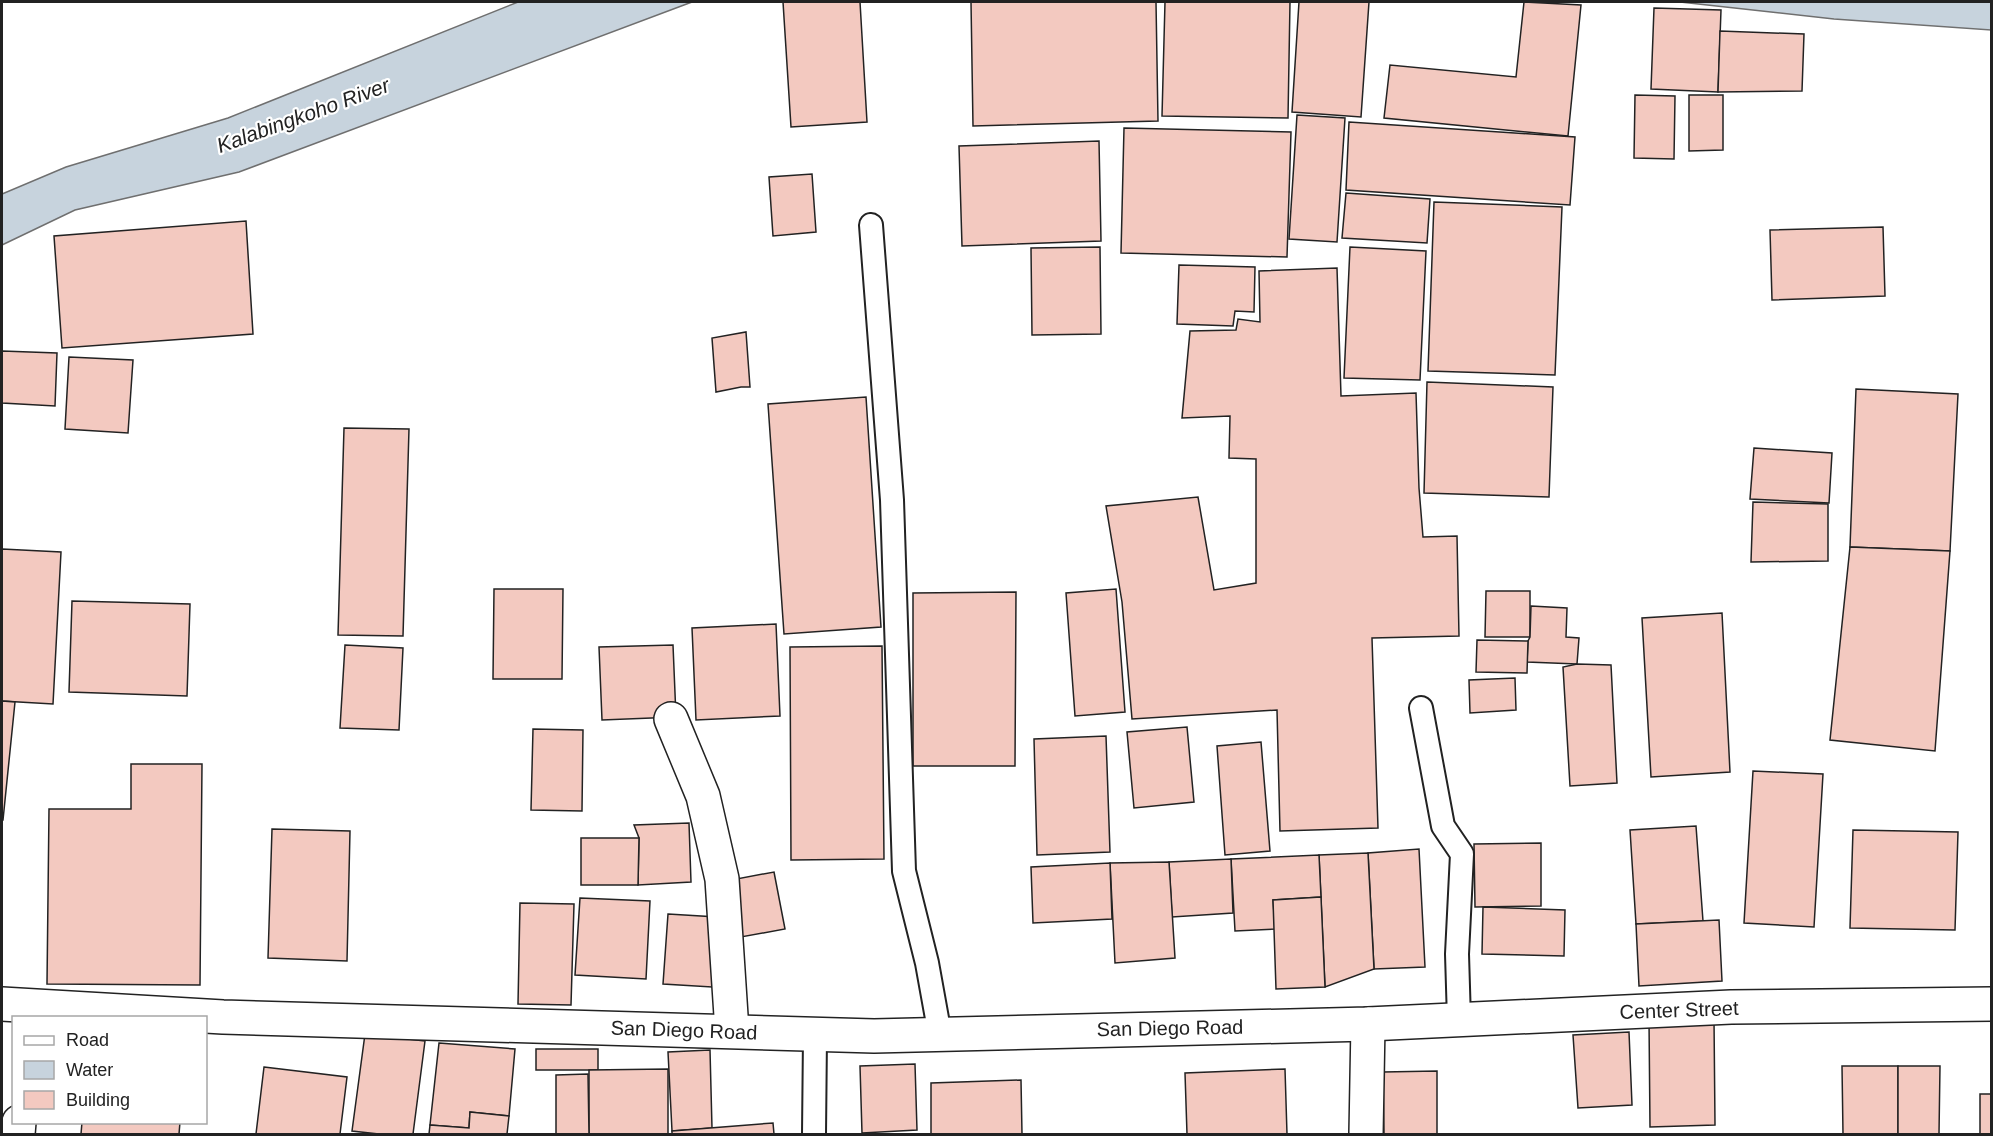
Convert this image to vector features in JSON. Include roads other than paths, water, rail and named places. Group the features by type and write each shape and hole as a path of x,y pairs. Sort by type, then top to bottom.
{"street":[{"path":"671,719 703,796 722,879 732,1031"},
{"name":"Center Street","path":"1368,1024 1731,1007 1992,1004"},
{"name":"San Diego Road","path":"19,1009 732,1031 815,1036 1368,1024"},
{"path":"1366,1134 1368,1024"}],"lane":[{"path":"871,225 892,500 904,871 927,963 940,1035"},
{"path":"1421,708 1443,826 1462,854 1457,954 1459,1020"},
{"path":"814,1134 815,1036"}],"water":[{"name":"Kalabingkoho River","path":"518,2 692,2 239,172 75,210 2,245 2,194 66,167 228,118"},
{"path":"1680,2 1991,2 1991,30 1834,19"}]}
